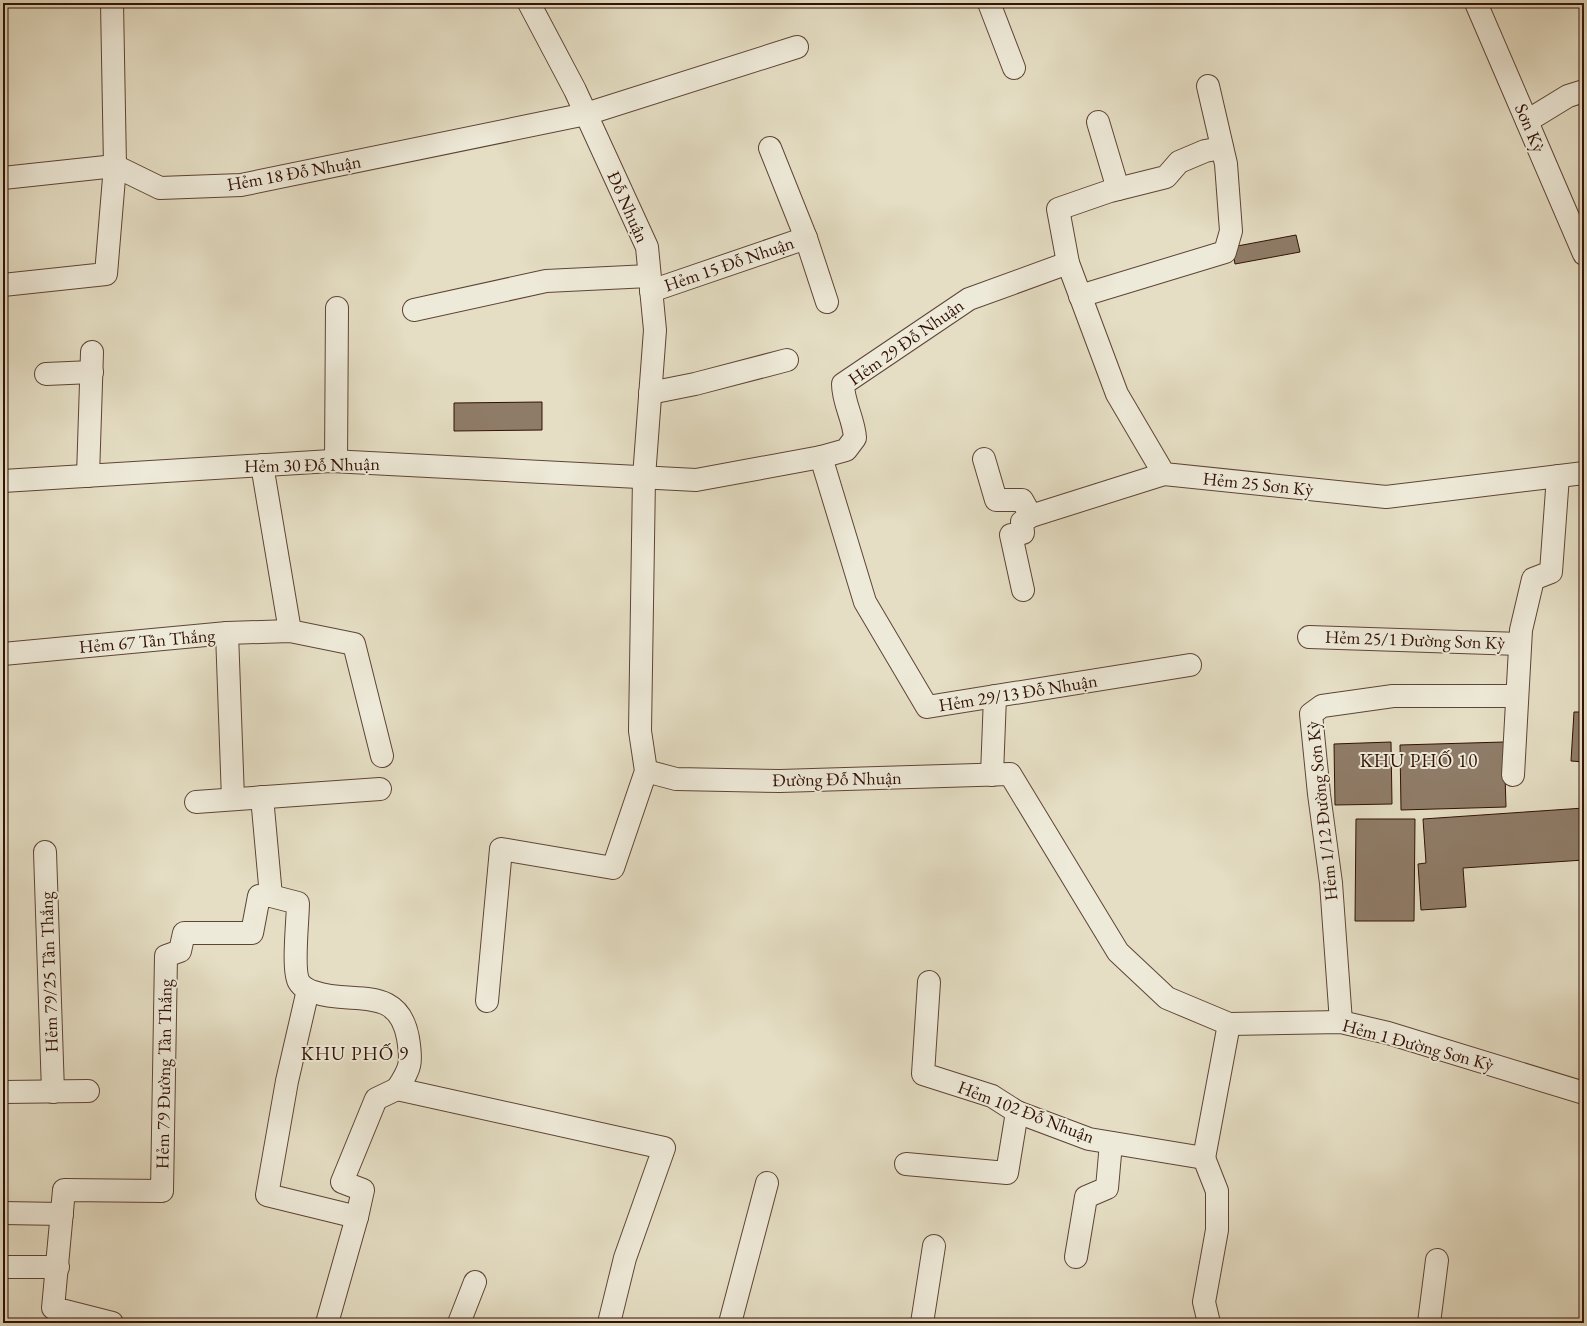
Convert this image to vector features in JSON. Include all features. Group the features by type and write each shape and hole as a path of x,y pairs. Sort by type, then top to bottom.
{"street":[{"path":"3,285 106,274 115,166 112,3"},
{"name":"Đỗ Nhuận","path":"528,3 575,90 647,247 655,330 644,477"},
{"path":"989,3 1014,68"},
{"name":"Sơn Kỳ","path":"1476,3 1584,254"},
{"name":"Hẻm 18 Đỗ Nhuận","path":"115,166 160,188 241,185 586,114 797,47"},
{"path":"1080,296 1225,252 1231,231 1226,164 1208,86"},
{"path":"1527,121 1568,96 1584,91"},
{"path":"1098,122 1118,189"},
{"name":"Hẻm 15 Đỗ Nhuận","path":"770,148 806,238 827,302"},
{"path":"1023,590 1011,535 1023,533 1022,522 1031,516 1164,474 1116,394 1068,263 1058,209 1118,189 1166,177 1179,162 1205,151 1222,148"},
{"path":"3,178 115,166"},
{"name":"Hẻm 15 Đỗ Nhuận","path":"414,310 546,280 650,283 806,238"},
{"name":"Hẻm 29 Đỗ Nhuận","path":"644,477 696,480 822,457 846,450 855,438 854,427 843,395 843,384 969,299 1068,263"},
{"path":"336,461 337,308"},
{"path":"650,393 695,384 786,360"},
{"path":"46,374 92,362 88,476"},
{"name":"Hẻm 29/13 Đỗ Nhuận","path":"822,457 865,602 927,707 1190,665"},
{"path":"984,459 996,500 1022,500 1031,516"},
{"name":"Hẻm 30 Đỗ Nhuận","path":"3,481 336,461 644,477"},
{"path":"262,465 290,631"},
{"name":"Hẻm 25 Sơn Kỳ","path":"1164,474 1386,497 1584,473"},
{"name":"Hẻm 25/1 Đường Sơn Kỳ","path":"1513,775 1521,630 1533,580 1551,572 1558,476"},
{"path":"487,1001 501,849 613,868 646,771 640,732 644,477"},
{"name":"Hẻm 67 Tân Thắng","path":"3,654 227,633 290,631 354,644 382,756"},
{"path":"227,633 233,799"},
{"name":"Hẻm 25/1 Đường Sơn Kỳ","path":"1309,637 1520,644"},
{"path":"992,775 994,696"},
{"name":"Hẻm 1/12 Đường Sơn Kỳ","path":"1341,1022 1331,883 1310,714 1322,706 1393,696 1517,696"},
{"name":"Đường Đỗ Nhuận","path":"646,771 676,779 780,781 1010,774 1118,952 1167,998 1202,1012"},
{"path":"196,802 380,789"},
{"path":"262,797 271,896 298,903 296,968 299,982 308,990 325,996 369,999 382,1002 394,1009 400,1015 406,1026 410,1053 408,1072 397,1089 376,1099 342,1182 363,1190 357,1217 327,1323"},
{"name":"Hẻm 79/25 Tân Thắng","path":"45,852 53,1092"},
{"name":"Hẻm 79 Đường Tân Thắng","path":"62,1214 64,1190 162,1191 166,956 180,951 184,934 252,933 259,896 271,896"},
{"name":"Hẻm 102 Đỗ Nhuận","path":"929,982 923,1074 992,1096 1017,1112 1089,1140 1204,1158"},
{"path":"308,990 287,1081 267,1195 357,1217"},
{"name":"Hẻm 1 Đường Sơn Kỳ","path":"1202,1012 1229,1024 1341,1022 1388,1033 1584,1093"},
{"path":"1209,1323 1204,1302 1217,1230 1217,1191 1204,1158 1229,1024"},
{"path":"397,1089 664,1148 625,1258 609,1323"},
{"path":"3,1092 88,1091"},
{"path":"906,1164 1007,1173 1017,1112"},
{"path":"1076,1257 1086,1197 1107,1188 1111,1143"},
{"path":"730,1323 767,1183"},
{"path":"3,1213 62,1214 54,1308 112,1323"},
{"path":"922,1323 934,1246"},
{"path":"1429,1323 1437,1260"},
{"path":"3,1267 58,1267"},
{"path":"459,1323 475,1282"}],"building":[{"path":"1296,235 1300,252 1235,264 1232,247"},
{"path":"542,402 542,430 454,431 454,403"},
{"path":"1574,712 1584,712 1584,762 1571,761"},
{"path":"1391,742 1392,804 1335,805 1334,744"},
{"path":"1504,742 1506,807 1401,810 1400,745"},
{"path":"1584,808 1584,860 1463,868 1466,907 1421,910 1418,864 1426,863 1423,819"},
{"path":"1356,819 1415,819 1414,921 1355,921"}],"district":[{"name":"KHU PHỐ 10","path":"1419,760"},
{"name":"KHU PHỐ 9","path":"355,1053"}]}
